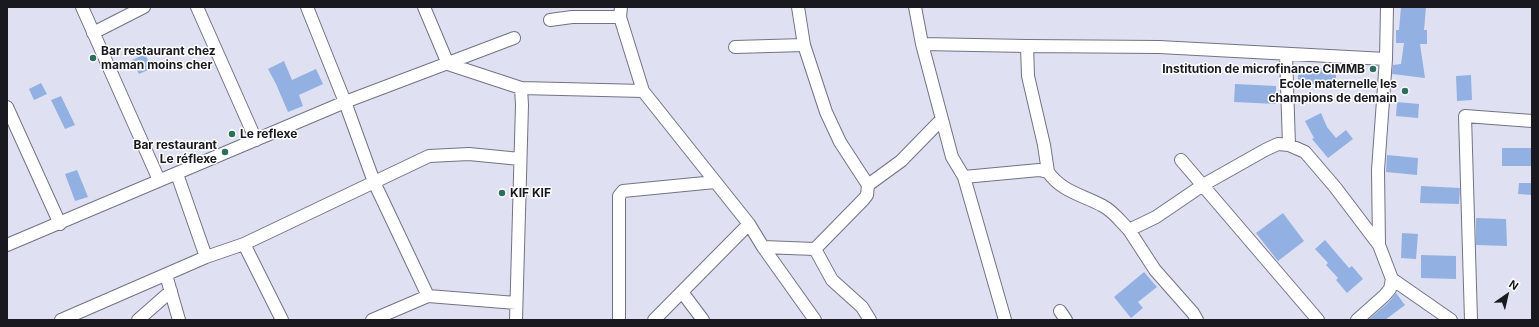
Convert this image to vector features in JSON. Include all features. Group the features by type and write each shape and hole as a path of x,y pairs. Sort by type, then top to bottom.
{"street":[{"path":"82,7 159,180"},
{"path":"93,33 144,7"},
{"path":"197,7 256,140"},
{"path":"307,7 346,102 374,182 428,296"},
{"path":"424,7 448,64 521,88 643,91"},
{"path":"763,246 815,249 867,195 868,185 840,142 826,112 804,45 798,7"},
{"path":"915,7 922,44 952,157 964,177 1005,320"},
{"path":"1379,245 1378,170 1386,59 1387,7"},
{"path":"550,20 621,12 643,91 749,224 815,320"},
{"path":"7,245 60,224 159,180 177,174 346,102 514,38"},
{"path":"922,44 1159,47 1386,59"},
{"path":"735,47 804,45"},
{"path":"1027,46 1028,76 1038,125 1044,145 1048,172 1053,179 1075,194 1105,207 1128,230 1155,270 1193,313 1197,320"},
{"path":"1286,54 1289,145"},
{"path":"516,320 522,105 521,88"},
{"path":"7,106 60,224"},
{"path":"1471,320 1464,116 1532,121"},
{"path":"868,185 901,161 942,119"},
{"path":"1128,230 1156,217 1203,185 1265,150 1278,144 1289,145 1304,152 1335,187 1379,245 1392,279 1390,289 1357,320"},
{"path":"61,320 166,275 206,256 244,244 429,156 469,154 520,159"},
{"path":"1181,160 1318,320"},
{"path":"964,177 1039,170 1048,172"},
{"path":"177,174 206,256"},
{"path":"619,320 619,196 623,190 715,182"},
{"path":"654,320 749,224"},
{"path":"244,244 282,320"},
{"path":"815,249 832,280 862,308 870,320"},
{"path":"166,275 179,320"},
{"path":"1392,279 1451,320"},
{"path":"138,320 171,291"},
{"path":"682,292 704,320"},
{"path":"372,320 428,296 516,303"}],"building":[{"path":"1401,7 1426,7 1424,30 1427,30 1427,44 1420,44 1425,78 1392,74 1393,65 1401,64 1404,43 1396,43 1396,30 1399,30"},
{"path":"145,54 152,68 139,74 132,60"},
{"path":"284,61 292,80 316,69 323,84 299,95 303,106 288,112 268,69"},
{"path":"1298,68 1336,68 1336,84 1298,84"},
{"path":"1471,75 1472,100 1457,101 1456,76"},
{"path":"41,83 47,94 34,100 29,89"},
{"path":"1235,84 1276,86 1276,104 1234,102"},
{"path":"61,96 75,125 65,129 51,100"},
{"path":"1397,102 1419,104 1418,118 1396,116"},
{"path":"1321,113 1327,127 1336,138 1346,130 1353,139 1328,158 1312,139 1314,138 1305,121"},
{"path":"1502,148 1532,148 1532,166 1502,166"},
{"path":"1387,155 1418,158 1417,175 1386,172"},
{"path":"77,170 88,197 75,201 65,174"},
{"path":"1519,183 1532,183 1532,195 1518,194"},
{"path":"1421,186 1460,188 1459,204 1420,203"},
{"path":"1283,213 1304,241 1278,261 1256,233"},
{"path":"1476,218 1506,219 1507,246 1476,245"},
{"path":"1402,233 1418,234 1416,259 1401,258"},
{"path":"1325,240 1349,268 1352,266 1363,279 1347,293 1336,280 1338,278 1326,265 1328,263 1315,249"},
{"path":"1421,255 1456,256 1456,279 1421,278"},
{"path":"1144,272 1157,287 1138,302 1143,308 1131,318 1114,297"},
{"path":"1396,293 1405,305 1385,320 1368,320 1389,302"}],"place":[{"name":"Bar restaurant chez maman moins cher","path":"93,58"},
{"name":"Institution de microfinance CIMMB","path":"1373,69"},
{"name":"Ecole maternelle les champions de demain","path":"1405,91"},
{"name":"Le reflexe","path":"232,134"},
{"name":"Bar restaurant Le réflexe","path":"225,152"},
{"name":"KIF KIF","path":"502,193"}]}
